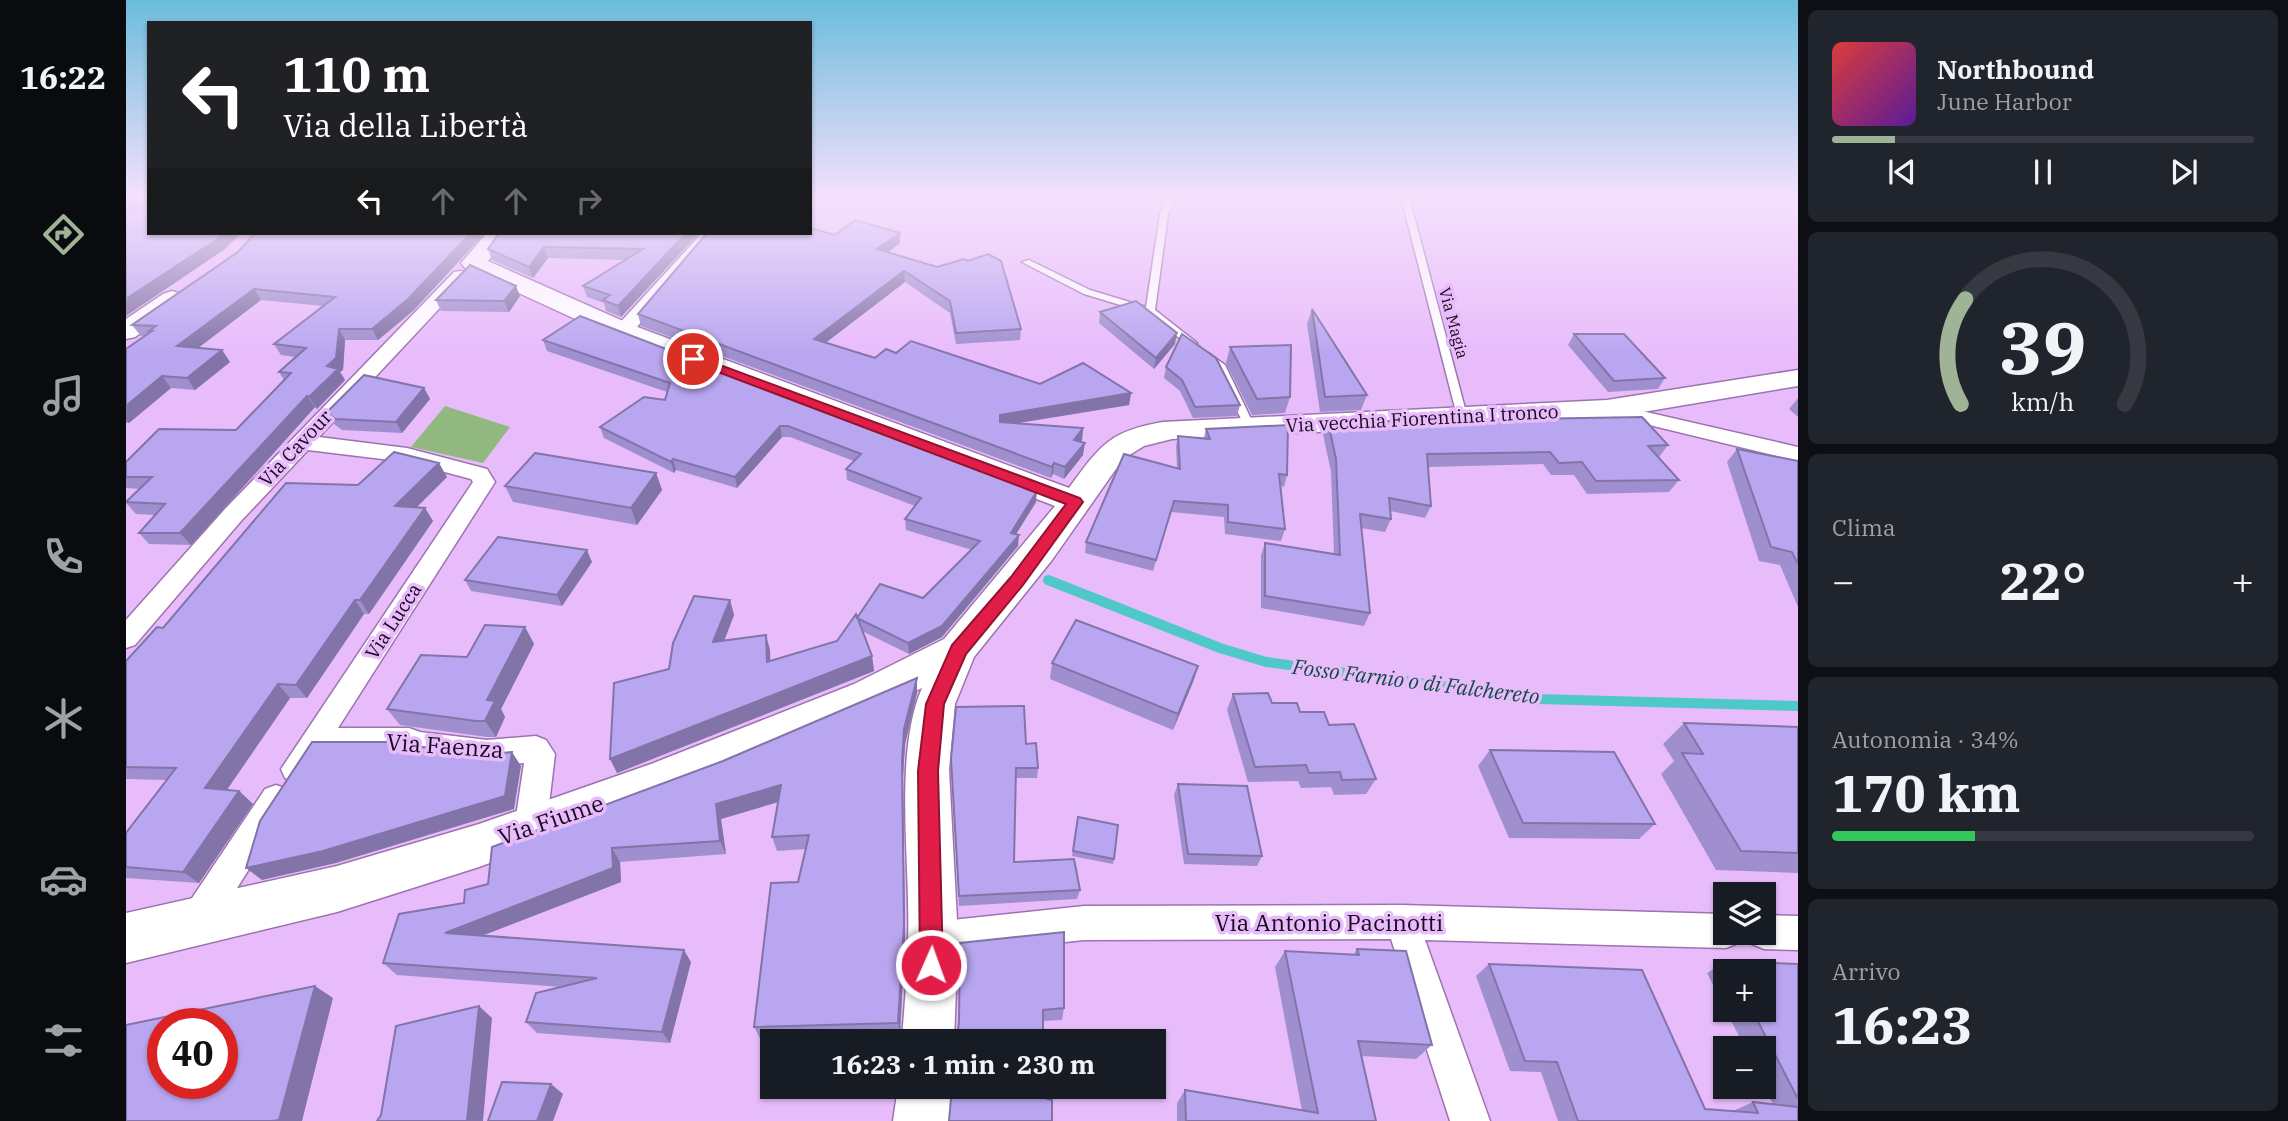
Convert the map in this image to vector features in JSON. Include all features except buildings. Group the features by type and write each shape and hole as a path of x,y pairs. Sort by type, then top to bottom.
{"street":[{"name":"Via Cavour","path":"126,638 301,442 485,249"},
{"path":"623,331 696,249"},
{"path":"473,263 623,331 1075,502"},
{"path":"126,331 191,286"},
{"name":"Via vecchia Fiorentina I tronco","path":"958,650 1017,581 1112,452 1127,440 1146,433 1607,409 1798,378"},
{"path":"1607,409 1798,454"},
{"name":"Via Lucca","path":"198,919 484,482 479,474 407,455 301,442"},
{"path":"929,1029 933,939 928,771 935,704 958,650"},
{"name":"Via Fiume","path":"126,938 198,919 336,889 530,830 748,745 917,674 958,650"},
{"name":"Via Faenza","path":"314,741 409,740 408,743 487,753 536,749 540,754 530,830"},
{"path":"1402,922 1470,1121"},
{"name":"Via Antonio Pacinotti","path":"933,939 1084,923 1402,922 1713,931"},
{"path":"1776,932 1798,933"},
{"path":"921,1121 924,1099"}],"lane":[{"path":"1150,311 1159,249"},
{"name":"Via Magia","path":"1419,249 1462,416"},
{"path":"1026,262 1087,292 1150,311 1220,365 1250,427"}],"green space":[{"path":"445,406 510,427 483,463 411,447"}],"waterway":[{"name":"Fosso Farnio o di Falchereto","path":"1048,580 1220,648 1266,662 1536,699 1798,706"}],"route":[{"path":"693,359 1075,502 1017,581 958,650 935,704 928,771 933,939 931,965"}]}
